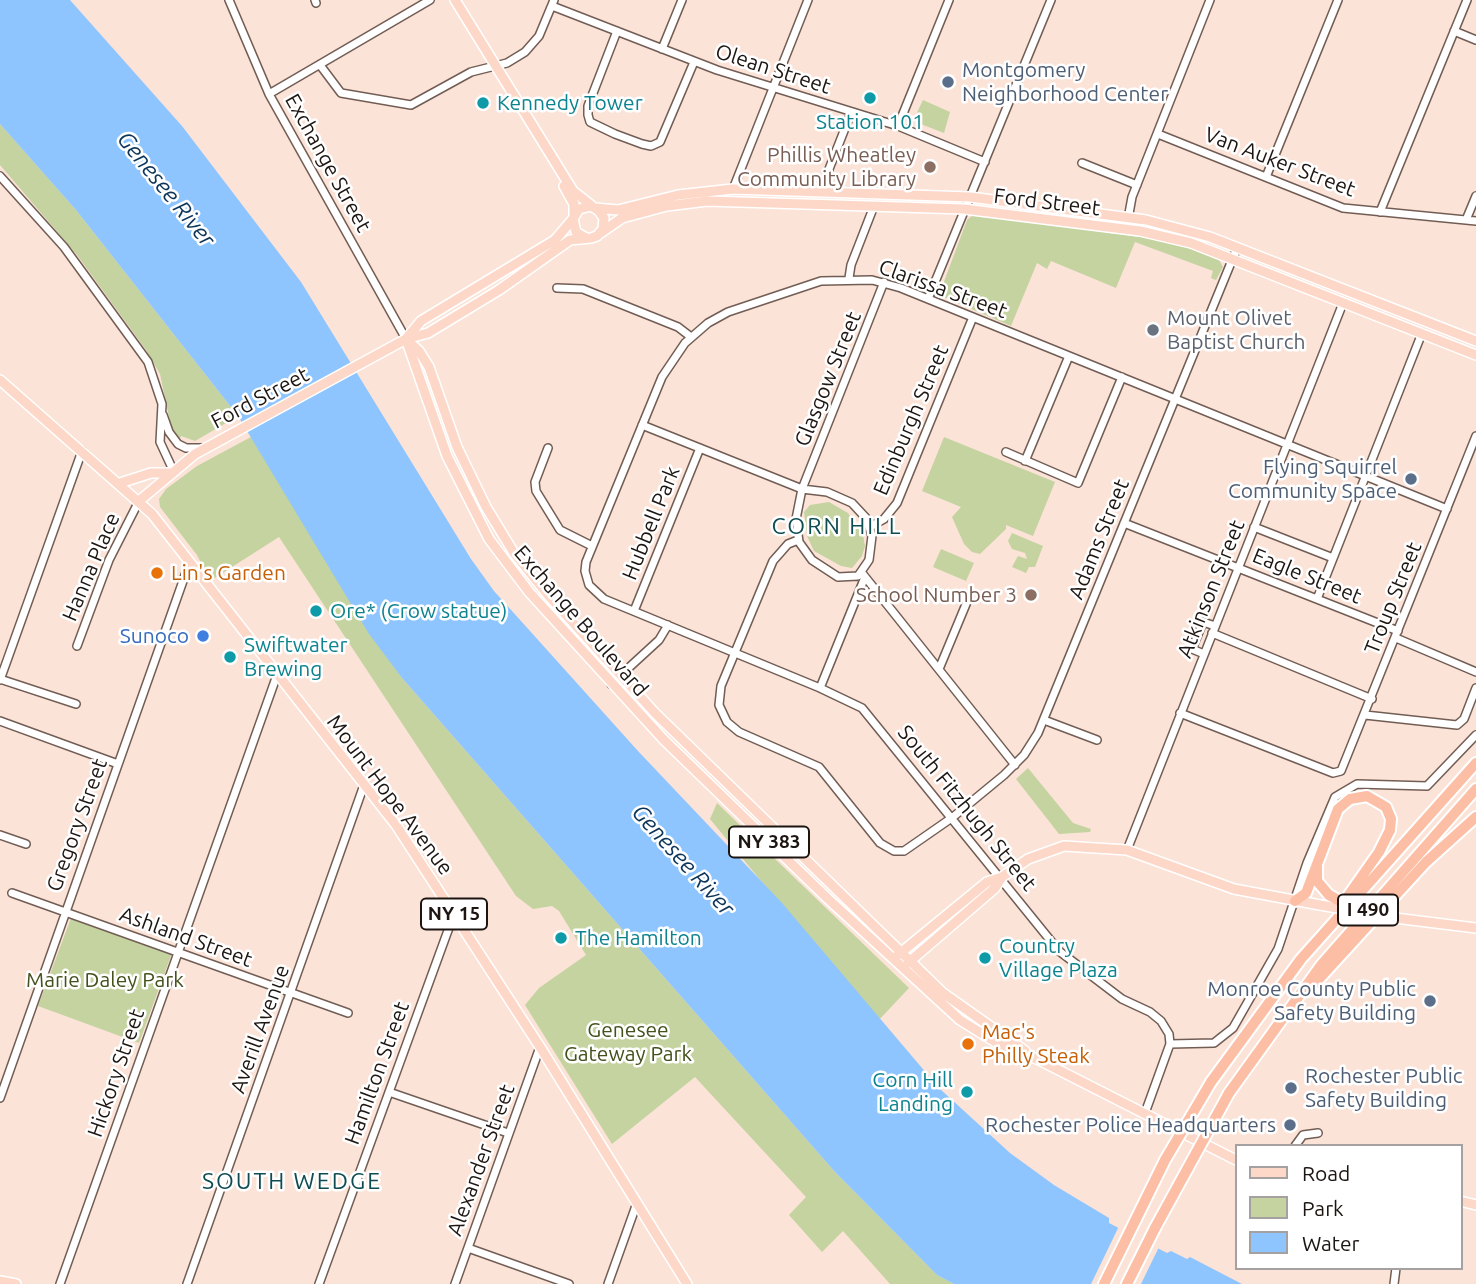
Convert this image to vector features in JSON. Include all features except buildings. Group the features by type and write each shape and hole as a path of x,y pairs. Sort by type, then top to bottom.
{"highway":[{"name":"I 490","path":"1104,1284 1166,1160 1211,1082 1252,1022 1309,949 1476,761"},
{"name":"I 490","path":"1128,1284 1184,1170 1229,1093 1267,1037 1322,964 1476,789"},
{"path":"1295,901 1306,893 1338,809 1347,800 1367,796 1386,807 1391,823 1385,842 1309,949"},
{"path":"1267,1037 1426,862 1476,817"},
{"path":"1319,857 1317,881 1329,895 1360,912"}],"main road":[{"path":"455,0 575,194 594,207 604,220 599,234 586,238 575,230 572,201 528,120"},
{"name":"Ford Street","path":"594,207 618,210 678,195 733,189 970,197 1128,217 1185,228 1476,341"},
{"name":"Ford Street","path":"599,234 619,219 683,203 964,209 1126,230 1178,239 1476,355"},
{"path":"574,217 582,208 594,207"},
{"name":"Ford Street","path":"407,339 421,321 555,240 574,217"},
{"name":"Ford Street","path":"139,501 171,472 209,446 407,339 425,334 515,280 570,240 586,238"},
{"name":"Exchange Boulevard","path":"407,339 424,357 462,460 499,530 530,574 674,732 897,956 902,969 974,1030 1234,1159"},
{"name":"Exchange Boulevard","path":"407,339 447,456 482,527 529,592 674,750 897,956 910,961 959,1007 1039,1060"},
{"name":"Mount Hope Avenue","path":"0,380 139,501 404,836 540,1047 687,1284"},
{"path":"120,483 151,473 171,472"},
{"path":"897,956 987,882 1002,877 1028,859 1065,846 1127,849 1234,889 1395,918 1476,928"},
{"path":"902,969 995,888 1002,877"},
{"path":"0,1281 16,1284"}],"street":[{"name":"Exchange Street","path":"229,0 269,94 407,339"},
{"path":"269,94 430,0"},
{"path":"662,49 682,0"},
{"path":"733,189 808,0"},
{"path":"898,127 949,0"},
{"path":"928,299 1051,0"},
{"path":"1126,230 1137,185 1210,0"},
{"path":"1266,177 1338,0"},
{"path":"1380,212 1466,0"},
{"path":"320,65 341,93 411,105 471,72 513,60 531,47 553,3"},
{"name":"Olean Street","path":"553,3 694,62 898,127 985,162"},
{"path":"1454,31 1476,40"},
{"path":"617,32 588,106 587,115 590,122 599,127 642,144 651,146 660,142 666,134 694,62"},
{"path":"820,192 851,113"},
{"name":"Van Auker Street","path":"1158,134 1343,208 1476,221"},
{"path":"1082,163 1137,185"},
{"path":"0,176 64,247 139,348 156,377 163,414 169,432 178,444 192,449 209,446"},
{"path":"1466,220 1476,196"},
{"path":"849,278 851,265 874,206"},
{"name":"Adams Street","path":"735,652 719,695 719,705 726,722 739,732 819,767 884,846 898,852 909,849 953,817 1015,765 1044,720 1237,248"},
{"name":"Clarissa Street","path":"634,611 604,599 589,585 585,566 666,369 691,337 715,318 734,309 815,283 849,278 884,282 1447,509"},
{"name":"Glasgow Street","path":"802,489 884,282"},
{"path":"557,288 583,289 678,327 691,337"},
{"name":"Atkinson Street","path":"1127,849 1343,303"},
{"name":"Edinburgh Street","path":"870,527 884,519 897,503 972,317"},
{"path":"1317,599 1422,333"},
{"path":"1026,461 1069,356"},
{"path":"1006,452 1078,483 1122,377"},
{"path":"163,414 160,442 171,472"},
{"path":"642,425 802,489 827,492 847,499 863,513 870,527 872,548 820,688"},
{"name":"Troup Street","path":"1180,713 1339,772 1345,767 1476,436"},
{"path":"548,448 535,481 536,491 562,532 592,546"},
{"name":"Hubbell Park","path":"634,611 700,448"},
{"path":"76,704 0,679 82,451"},
{"path":"802,489 796,519 798,540 812,560 832,575 845,578 864,575"},
{"name":"Hanna Place","path":"78,646 109,560 139,501"},
{"name":"Eagle Street","path":"1124,523 1317,599 1476,672"},
{"path":"1254,527 1333,558"},
{"path":"735,652 773,561 788,544 798,540"},
{"name":"Gregory Street","path":"0,1098 189,564"},
{"path":"864,575 1015,765"},
{"path":"939,669 969,597"},
{"name":"South Fitzhugh Street","path":"634,611 855,703 869,715 953,817 1059,951 1122,999 1161,1021 1169,1034 1170,1044"},
{"path":"1204,654 1192,649 1203,622 1213,630 1372,699"},
{"path":"611,684 657,642 668,625"},
{"name":"Hickory Street","path":"60,1284 277,675"},
{"path":"1365,715 1457,725 1464,719 1476,689"},
{"path":"0,720 118,764"},
{"path":"1044,720 1097,740"},
{"path":"1145,1113 1170,1044 1209,1044 1229,1032 1276,953 1330,804 1338,794 1353,785 1427,786 1476,735"},
{"name":"Averill Avenue","path":"187,1284 364,785"},
{"path":"0,835 26,844"},
{"name":"Ashland Street","path":"12,893 348,1013"},
{"name":"Hamilton Street","path":"319,1284 454,914"},
{"name":"Alexander Street","path":"456,1284 540,1047"},
{"path":"389,1092 508,1133"},
{"path":"1296,1144 1303,1135 1318,1133"},
{"path":"608,1284 637,1203"},
{"path":"468,1248 569,1284"}],"green space":[{"path":"923,100 950,112 944,133 913,121"},
{"path":"0,124 76,210 238,416 195,441 181,436 179,441 172,431 160,374 146,350 77,255 0,165"},
{"path":"973,215 1164,240 1218,258 1223,267 1216,280 1211,278 1213,271 1135,242 1116,288 1051,261 1047,269 1037,263 1011,326 939,295 967,220"},
{"name":"Genesee Gateway Park","path":"251,437 402,678 835,1172 937,1275 954,1284 890,1284 843,1231 822,1252 789,1215 806,1197 695,1077 612,1144 525,1005 539,988 586,955 559,911 552,906 533,909 516,896 279,537 210,581 197,555 160,507 159,499 166,489 197,466"},
{"path":"944,437 1055,482 1033,536 1006,525 1006,529 980,554 972,552 964,544 952,517 961,507 922,491"},
{"path":"829,502 848,513 863,535 865,546 862,556 852,568 841,566 814,551 807,536 804,512 810,505"},
{"path":"1012,533 1043,546 1035,567 1029,567 1026,573 1012,567 1018,556 1027,559 1025,553 1012,549 1008,541"},
{"path":"941,549 974,563 966,581 933,567"},
{"path":"1028,768 1073,823 1091,829 1090,832 1059,834 1016,779"},
{"path":"717,803 909,988 877,1022 710,819"},
{"name":"Marie Daley Park","path":"71,918 172,953 139,1043 38,1006"}],"water":[{"name":"Genesee River","path":"0,0 70,0 182,126 301,282 471,559 494,591 638,751 782,903 939,1088 1010,1153 1054,1185 1109,1218 1109,1223 1167,1253 1171,1251 1187,1259 1190,1257 1242,1284 954,1284 937,1275 835,1172 402,678 369,634 238,416 76,210 0,124"}],"pier":[{"path":"1120,1224 1160,1245 1141,1284 1091,1284"}],"place":[{"name":"Montgomery Neighborhood Center","path":"948,82"},
{"name":"Station 101","path":"870,98"},
{"name":"Kennedy Tower","path":"483,103"},
{"name":"Phillis Wheatley Community Library","path":"930,167"},
{"name":"Mount Olivet Baptist Church","path":"1153,330"},
{"name":"Flying Squirrel Community Space","path":"1411,479"},
{"name":"Lin's Garden","path":"157,573"},
{"name":"School Number 3","path":"1031,595"},
{"name":"Ore* (Crow statue)","path":"316,611"},
{"name":"Sunoco","path":"203,636"},
{"name":"Swiftwater Brewing","path":"230,657"},
{"name":"The Hamilton","path":"561,938"},
{"name":"Country Village Plaza","path":"985,958"},
{"name":"Monroe County Public Safety Building","path":"1430,1001"},
{"name":"Mac's Philly Steak","path":"968,1044"},
{"name":"Rochester Public Safety Building","path":"1291,1088"},
{"name":"Corn Hill Landing","path":"967,1092"},
{"name":"Rochester Police Headquarters","path":"1290,1125"}],"district":[{"name":"CORN HILL","path":"837,526"},
{"name":"SOUTH WEDGE","path":"292,1181"}]}
